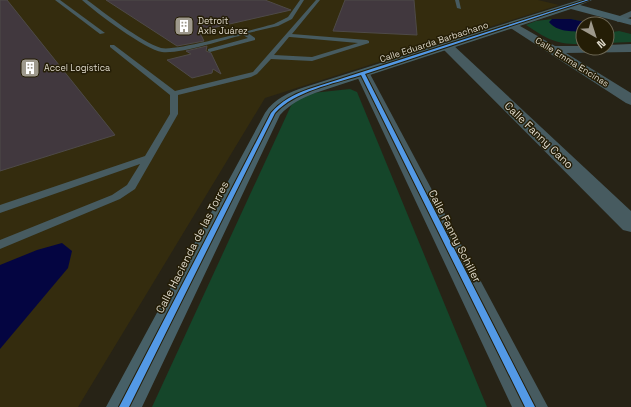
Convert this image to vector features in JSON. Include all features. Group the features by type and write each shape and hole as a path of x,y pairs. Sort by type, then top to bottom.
{"street":[{"name":"Calle Eduarda Barbachano","path":"285,101 301,93 513,25 556,6 572,6 588,0"},
{"path":"556,6 631,29"},
{"path":"572,6 631,22"},
{"path":"618,19 631,14"},
{"name":"Calle Emma Encinas","path":"513,25 631,100"},
{"name":"Calle Fanny Cano","path":"448,47 631,224"},
{"path":"553,50 631,48"},
{"name":"Calle Fanny Schiller","path":"363,74 530,407"},
{"name":"Calle Hacienda de las Torres","path":"124,407 272,113 285,101"}],"lane":[{"path":"57,0 102,33"},
{"path":"84,0 157,50 181,48 285,22 296,12 302,0"},
{"path":"174,94 249,76 270,57 290,35 318,0"},
{"path":"457,0 459,8"},
{"path":"210,50 253,39 244,33"},
{"path":"270,57 312,59 368,42 290,35"},
{"path":"112,46 174,94"},
{"path":"0,245 116,198 131,187 174,114 174,94"},
{"path":"0,209 148,158"}],"shaded area":[{"path":"0,0 538,0 559,5 265,98 78,407 0,407"},
{"path":"552,19 575,20 575,31 556,28 549,22"},
{"path":"62,243 72,251 68,268 0,349 0,265 37,250"}],"green space":[{"path":"552,19 575,20 575,44 553,40 526,25 536,21"},
{"path":"619,31 631,34 631,42 615,43 615,32"},
{"path":"350,89 357,92 487,407 152,407 295,97 303,94"}],"building":[{"name":"Accel Logística","path":"0,0 7,0 115,135 0,171"},
{"name":"Detroit Axle Juárez","path":"106,0 265,0 291,10 199,31 204,41 177,46"},
{"path":"345,0 414,0 417,35 333,31"},
{"path":"207,46 206,51 211,53 221,74 213,69 212,73 192,78 167,60 191,54 186,51"}],"cycle path":[{"path":"124,407 273,113 281,105 294,96 310,90 588,0"},
{"path":"363,74 530,407"}],"place":[{"name":"Detroit Axle Juárez","path":"184,26"},
{"name":"Accel Logística","path":"30,68"}]}
